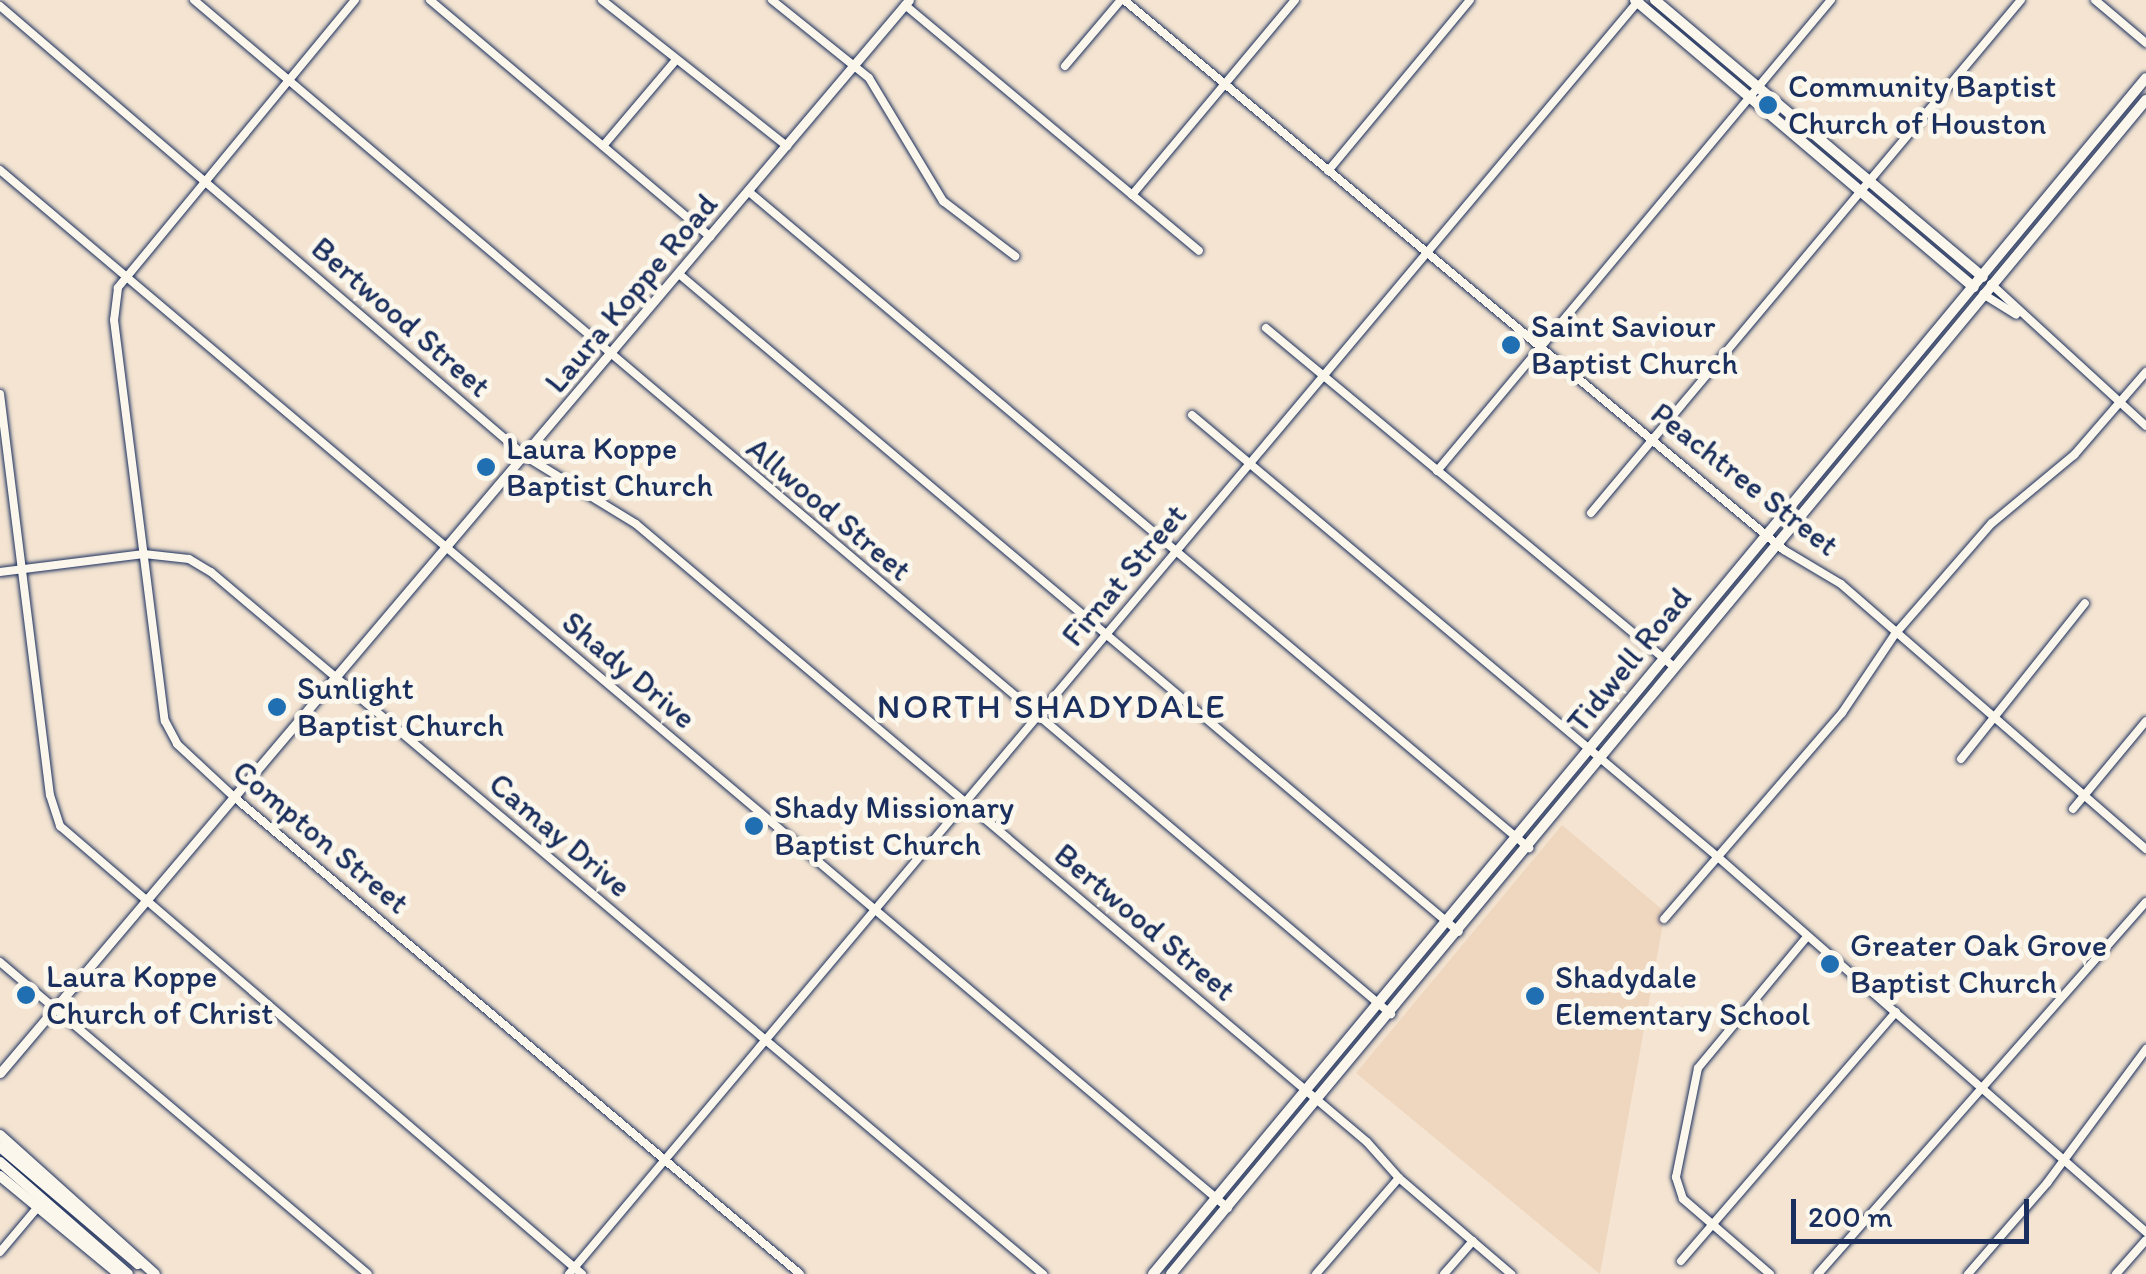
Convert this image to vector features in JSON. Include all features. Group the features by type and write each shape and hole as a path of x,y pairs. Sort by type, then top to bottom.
{"main road":[{"path":"1655,0 1992,284"},
{"path":"1637,1 1983,294"},
{"name":"Tidwell Road","path":"1153,1274 1519,840 1662,657 1875,397 2146,78"},
{"name":"Tidwell Road","path":"1172,1274 1530,849 1673,666 2146,100"},
{"path":"2069,170 2080,179"},
{"path":"1875,397 1886,408"},
{"path":"0,1135 153,1274"},
{"path":"0,1148 153,1274"},
{"path":"0,1162 128,1274"},
{"path":"0,1176 120,1274"}],"street":[{"name":"Allwood Street","path":"194,0 611,358 1390,1014"},
{"path":"124,274 355,0"},
{"path":"430,0 710,237"},
{"path":"602,0 787,146"},
{"path":"772,0 890,105 914,160 943,200 1015,256"},
{"path":"1065,66 1123,0"},
{"name":"Peachtree Street","path":"1123,0 1775,542 1841,584 2146,849"},
{"path":"1132,195 1295,0"},
{"path":"1328,171 1470,0"},
{"path":"1437,471 1831,0"},
{"path":"1592,513 2021,0"},
{"path":"2095,0 2146,44"},
{"name":"Firnat Street","path":"575,1272 764,1040 1637,1"},
{"path":"907,2 1199,251"},
{"name":"Laura Koppe Road","path":"0,1073 611,358 907,2"},
{"name":"Bertwood Street","path":"0,6 525,456 636,524 1318,1101 1399,1178 1511,1274"},
{"path":"603,146 675,61"},
{"name":"Shady Drive","path":"0,170 1228,1208"},
{"path":"748,191 1530,849"},
{"name":"Compton Street","path":"124,274 114,320 165,721 178,744 234,797 800,1274"},
{"path":"679,274 1459,932"},
{"path":"1992,284 2028,322 2146,426"},
{"path":"1983,294 2028,322"},
{"path":"1266,328 1673,666"},
{"path":"1664,919 1842,714 1895,634 1992,523 2074,455 2146,372"},
{"path":"0,394 50,795 60,826 144,904 575,1272"},
{"path":"1192,416 1719,858 2146,1232"},
{"name":"Camay Drive","path":"0,572 144,554 189,559 211,572 1043,1274"},
{"path":"1961,759 2085,603"},
{"path":"2073,809 2146,721"},
{"path":"1818,1274 2146,902"},
{"path":"1770,1274 1712,1224 1676,1185 1698,1068 1806,938"},
{"path":"0,962 368,1274"},
{"path":"1680,1261 1896,1012"},
{"path":"1968,1274 2064,1158 2146,1049"},
{"path":"1316,1274 1399,1178"},
{"path":"0,1252 38,1208"},
{"path":"1444,1274 1473,1240"},
{"path":"2116,1274 2146,1240"}],"shaded area":[{"name":"Shadydale Elementary School","path":"1562,825 1665,912 1600,1274 1356,1073"}],"place":[{"name":"Community Baptist Church of Houston","path":"1768,105"},
{"name":"Saint Saviour Baptist Church","path":"1511,345"},
{"name":"Laura Koppe Baptist Church","path":"486,467"},
{"name":"Sunlight Baptist Church","path":"277,707"},
{"name":"Shady Missionary Baptist Church","path":"754,826"},
{"name":"Greater Oak Grove Baptist Church","path":"1830,964"},
{"name":"Laura Koppe Church of Christ","path":"26,995"},
{"name":"Shadydale Elementary School","path":"1535,996"}],"district":[{"name":"NORTH SHADYDALE","path":"1052,706"}]}
